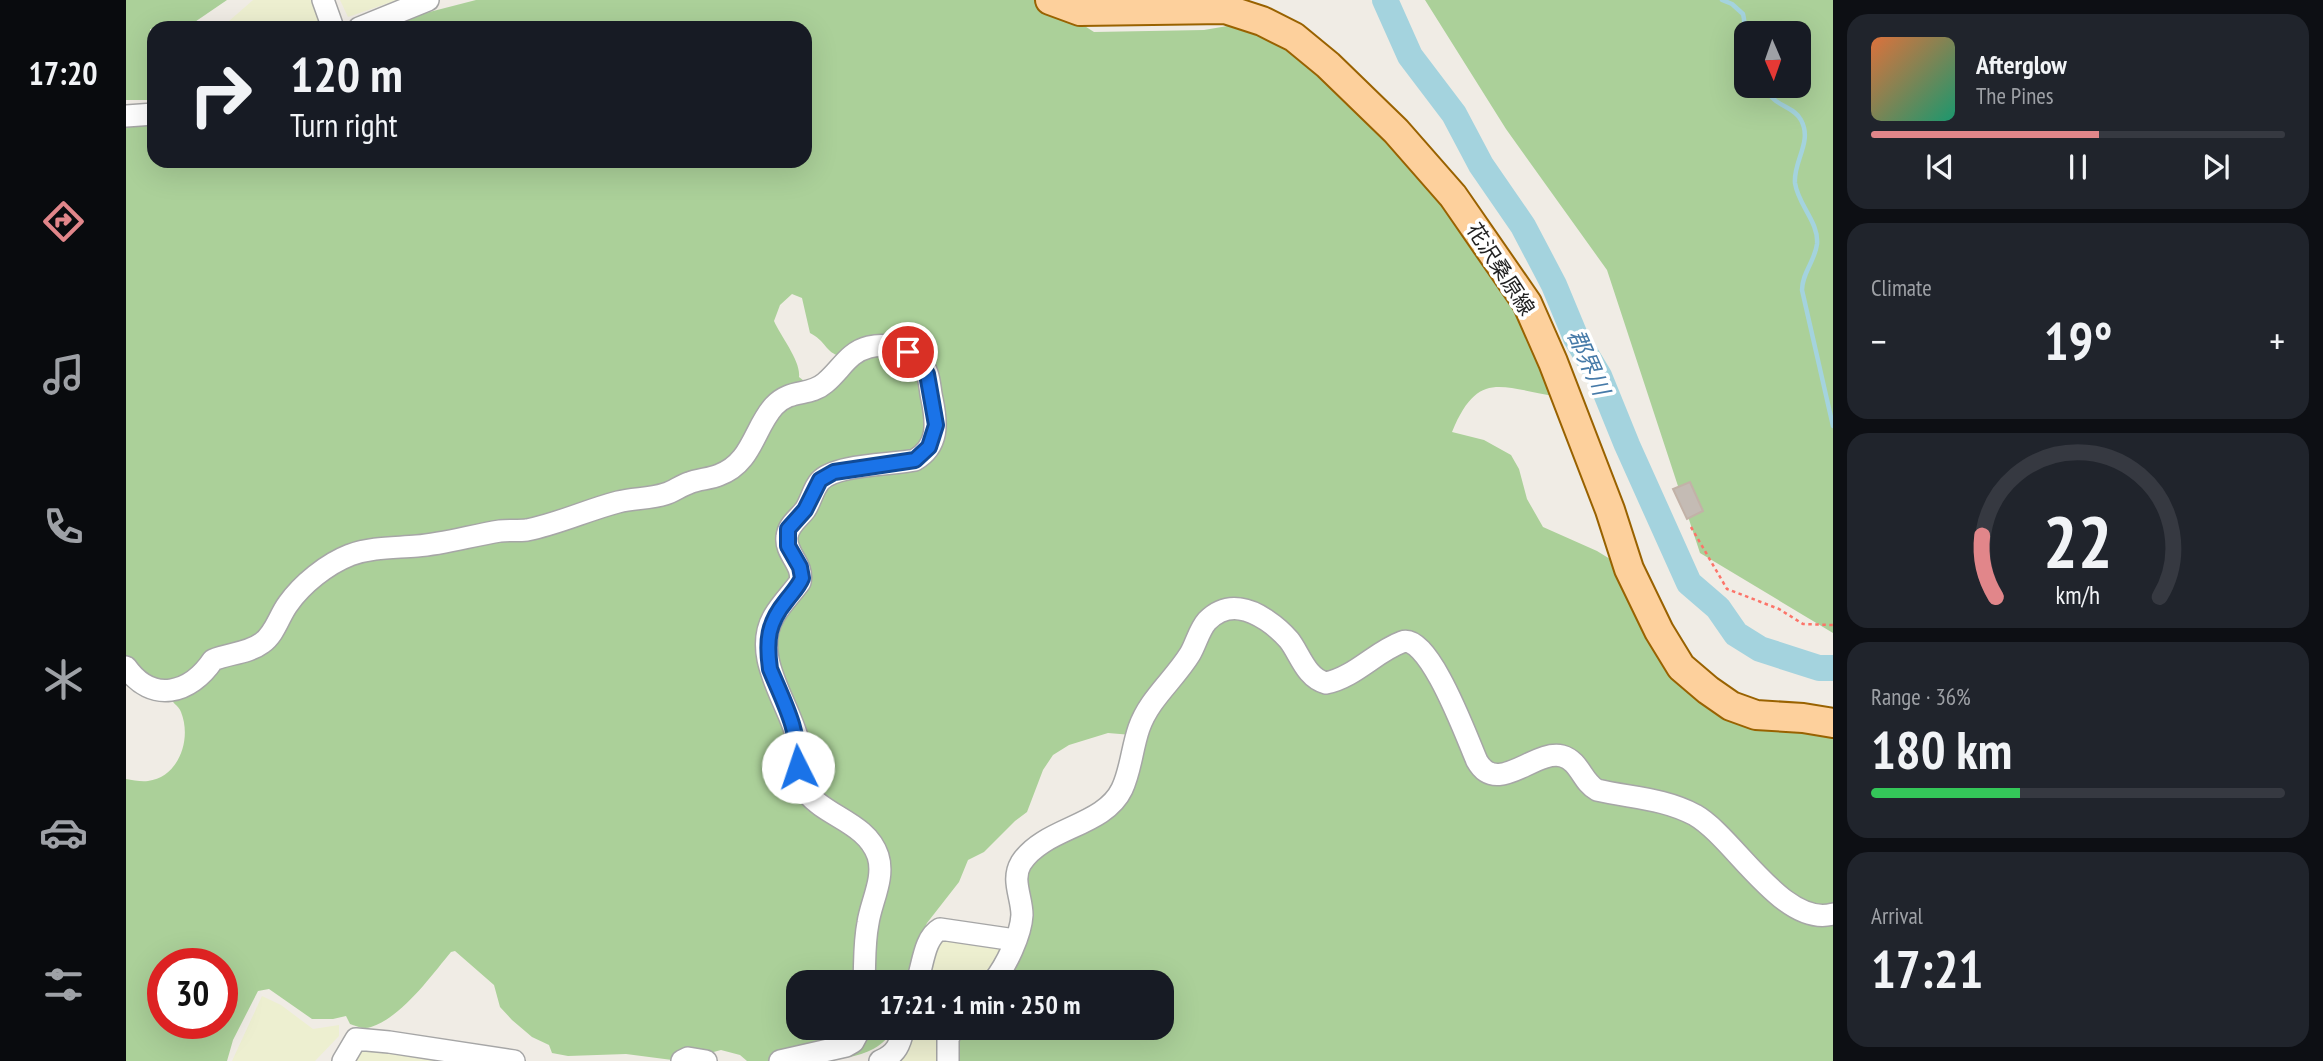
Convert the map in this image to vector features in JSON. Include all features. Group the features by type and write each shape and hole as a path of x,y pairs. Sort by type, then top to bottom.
{"main road":[{"name":"花沢桑原線","path":"1050,0 1080,11 1225,9 1262,21 1294,37 1328,65 1396,131 1453,196 1527,303 1553,362 1610,510 1629,569 1659,631 1681,667 1707,690 1731,706 1756,715 1833,723"}],"street":[{"path":"323,0 330,21"},
{"path":"376,21 428,0"},
{"path":"126,116 147,114"},
{"path":"126,667 142,686 153,690 163,691 192,682 204,673 213,660 248,652 261,644 268,638 299,590 336,561 352,554 367,550 426,545 501,531 525,530 621,501 664,495 690,483 719,475 733,468 751,447 772,408 781,399 825,384 855,352 882,345 897,348 916,358 927,374 936,425 933,441 924,454 915,460 834,472 820,480 805,510 788,529 788,546 800,567 802,578 775,615 768,640 770,669 796,734 799,747 798,767 804,789 816,802 851,823 867,839 878,856 880,876 868,920 865,970"},
{"path":"1001,970 1009,957 1022,914 1016,881 1022,863 1039,844 1093,816 1117,798 1147,710 1189,655 1205,623 1222,610 1232,609 1249,611 1276,628 1289,639 1311,674 1326,683 1345,677 1403,641 1414,643 1423,650 1442,680 1477,761 1486,772 1505,775 1549,756 1567,758 1573,761 1589,786 1597,790 1653,799 1674,805 1698,817 1794,908 1815,916 1833,914"},
{"path":"921,970 926,948 940,929 1015,940"},
{"path":"343,1061 356,1040 389,1042 514,1061"},
{"path":"780,1061 846,1046 854,1040"},
{"path":"880,1061 891,1057 900,1040"},
{"path":"948,1040 948,1061"},
{"path":"682,1061 688,1058 706,1061"}],"path":[{"path":"1691,527 1727,589 1779,609 1803,624 1833,625"}],"green space":[{"path":"126,0 227,0 196,21 147,21 147,100 126,100"},
{"path":"253,0 311,0 322,21 229,21"},
{"path":"340,0 397,0 348,17"},
{"path":"476,0 1035,0 1048,9 1069,16 1094,32 1204,30 1245,23 1264,27 1375,116 1499,269 1555,396 1493,387 1471,399 1452,432 1484,440 1511,455 1519,469 1527,499 1543,527 1597,551 1623,567 1647,620 1765,727 1779,732 1802,726 1833,730 1833,910 1812,911 1717,828 1607,790 1574,759 1494,772 1417,641 1325,680 1290,637 1220,607 1132,735 1108,733 1069,745 1053,755 1043,770 1027,812 984,852 968,860 959,882 927,923 912,970 867,970 881,860 810,793 770,639 803,583 790,545 822,481 930,451 917,354 835,354 810,333 802,298 792,294 780,305 774,321 794,356 799,377 804,381 730,465 541,523 364,547 270,627 162,687 126,662 126,120 147,118 147,168 812,168 812,21 402,21"},
{"path":"1425,0 1833,0 1833,633 1700,553 1607,270 1506,129"},
{"path":"870,350 914,360 934,420 924,450 832,471 789,524 797,569 770,617 796,767 872,849 863,970 786,970 786,1040 839,1040 826,1049 768,1061 747,1061 740,1055 721,1050 680,1061 626,1054 568,1056 552,1053 549,1045 532,1037 512,1020 500,1007 494,985 455,951 451,952 405,1005 383,1022 371,1027 363,1028 350,1024 346,1016 312,1019 269,989 258,991 238,1030 238,948 147,948 147,1039 234,1039 227,1061 126,1061 126,779 145,781 159,778 175,765 180,755 184,745 184,723 180,710 168,695 232,657 336,565 386,550 717,479 770,418"},
{"path":"1218,617 1259,620 1319,684 1412,644 1477,767 1558,759 1590,791 1678,810 1743,868 1833,918 1833,1061 952,1061 956,1040 1174,1040 1174,970 1001,970 1023,866 1093,821 1140,735"},
{"path":"941,933 1000,947 996,963 990,970 927,970"},
{"path":"262,996 281,1005 313,1029 339,1025 339,1036 315,1061 232,1061"},
{"path":"835,1040 885,1040 877,1047 851,1057 791,1061"},
{"path":"906,1040 941,1040 937,1061 899,1061"},
{"path":"359,1049 467,1061 355,1061"}],"building":[{"path":"1690,482 1703,511 1687,519 1673,489"}],"waterway":[{"name":"郡界川","path":"1385,0 1410,56 1454,114 1481,165 1523,226 1554,285 1576,338 1599,376 1689,583 1718,608 1736,634 1760,649 1819,668 1833,668"},
{"path":"1722,0 1732,4 1743,14 1744,21"},
{"path":"1773,98 1796,114 1804,128 1804,144 1795,183 1815,228 1817,244 1802,290 1833,426"}],"route":[{"path":"798,767 799,747 796,734 768,660 772,621 802,578 786,536 788,529 805,510 817,484 827,475 915,460 924,454 933,441 936,425 927,374 916,358 908,352"}]}
